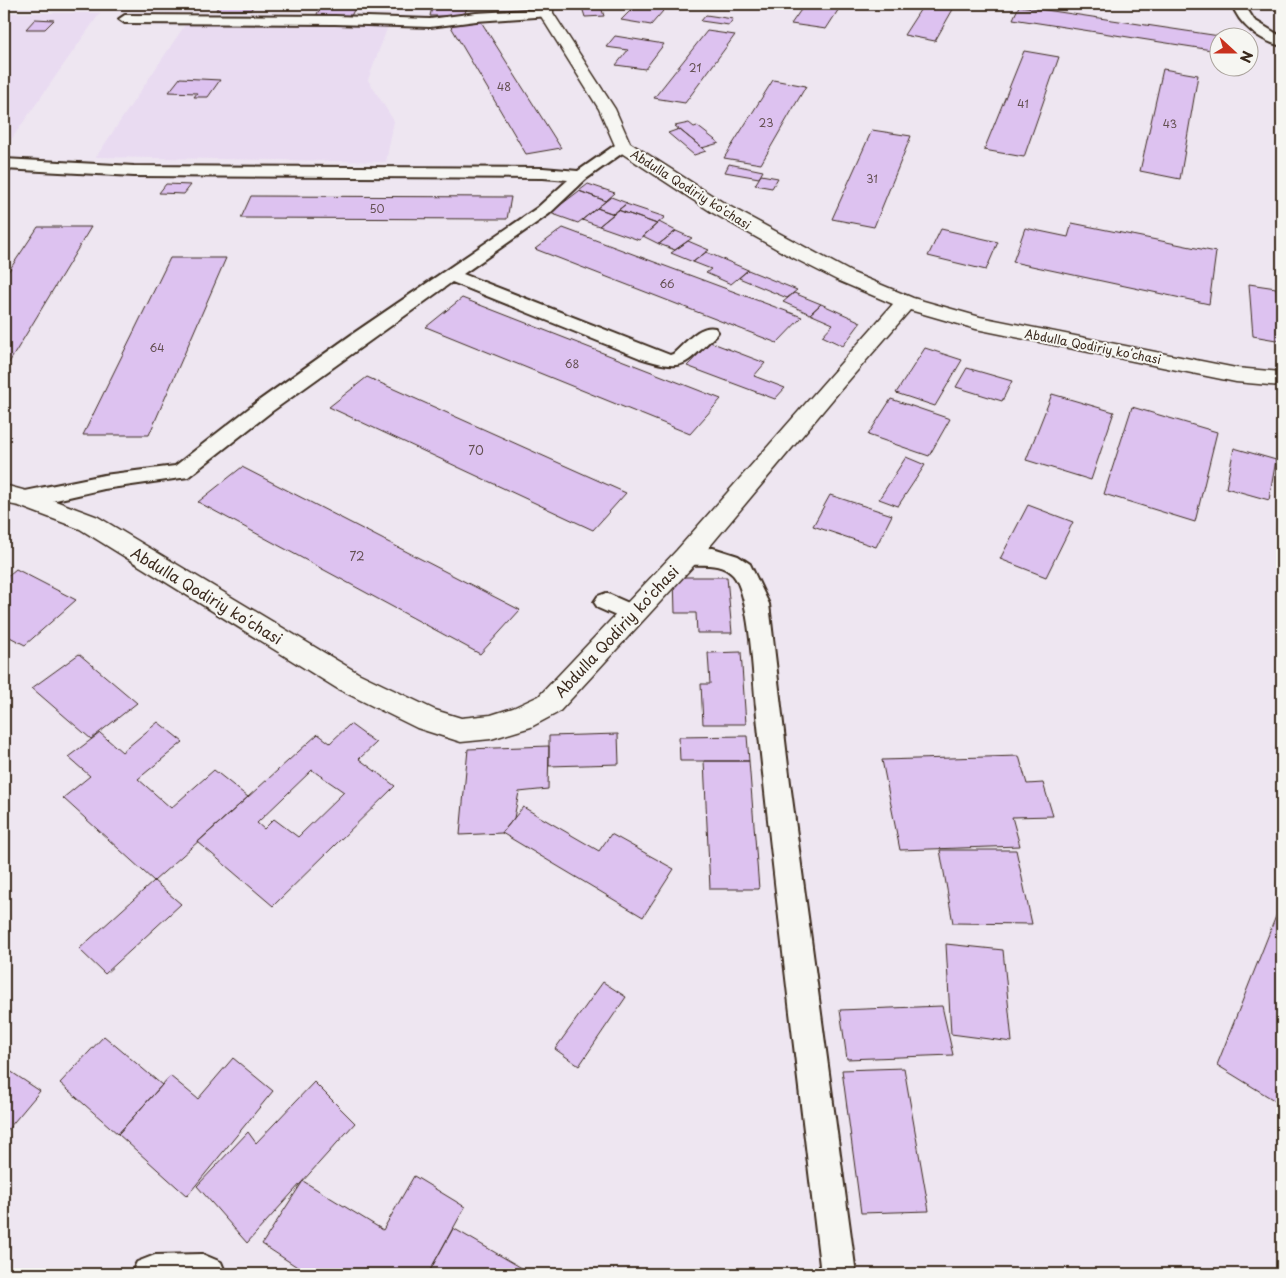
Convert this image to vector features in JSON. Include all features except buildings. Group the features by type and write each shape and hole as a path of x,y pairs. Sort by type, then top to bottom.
{"street":[{"path":"1238,4 1244,16 1257,29 1282,42"},
{"path":"125,19 326,20 430,23 546,9"},
{"name":"Abdulla Qodiriy koʻchasi","path":"546,9 607,109 622,146 720,209 791,250 846,277 906,302 976,324 1236,375 1282,380"},
{"path":"14,496 182,472 269,403 543,210 581,176 622,146"},
{"path":"4,164 134,171 544,174 581,176"},
{"path":"450,275 647,354 669,361 679,359 708,332"},
{"name":"Abdulla Qodiriy koʻchasi","path":"14,496 90,523 348,681 427,718 460,730 491,727 521,718 549,704 686,557 906,302"},
{"path":"686,557 713,556 730,562 742,570 757,604 777,783 839,1274"},
{"path":"606,602 632,614"},
{"path":"148,1274 155,1272 202,1271 209,1274"}],"shaded area":[{"path":"4,13 100,13 8,144 4,144"},
{"path":"187,22 388,26 368,80 394,121 386,162 96,157"}]}
